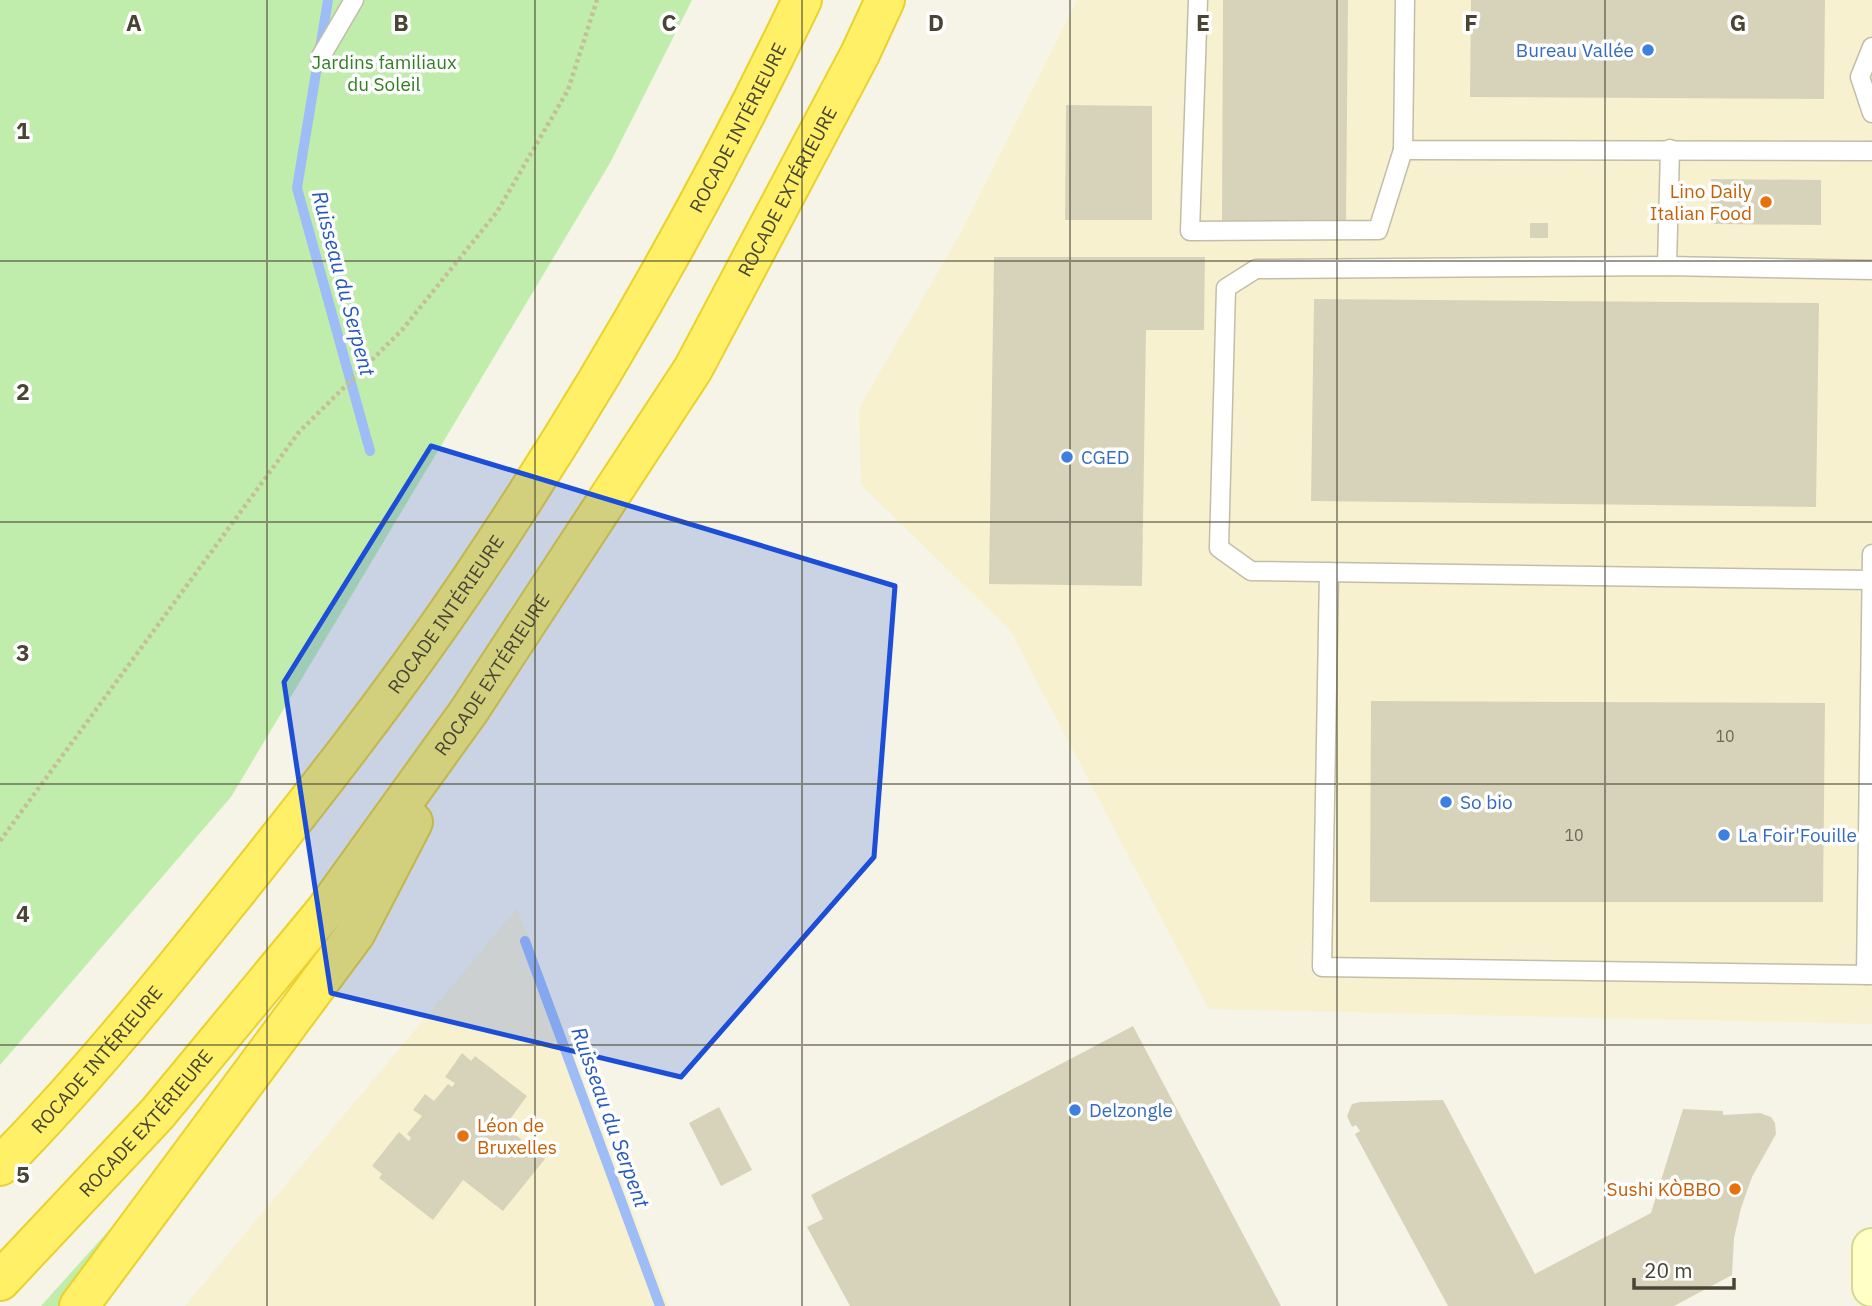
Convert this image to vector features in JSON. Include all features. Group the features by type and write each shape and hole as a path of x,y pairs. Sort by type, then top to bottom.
{"highway":[{"name":"ROCADE INTÉRIEURE","path":"0,1167 157,990 319,789 473,576 638,312 769,69 802,0"},
{"name":"ROCADE EXTÉRIEURE","path":"0,1281 156,1114 316,922 469,711 693,369 860,54 885,0"},
{"path":"79,1306 355,934 469,711"}],"street":[{"path":"1872,1248 1872,1287"}],"lane":[{"path":"320,58 354,0"},
{"path":"1198,0 1190,231 1378,230 1403,150 1405,0"},
{"path":"1872,47 1860,77 1872,113"},
{"path":"1667,266 1670,149"},
{"path":"1403,150 1872,151"},
{"path":"1872,270 1667,266 1256,269 1226,288 1219,548 1251,571 1872,580"},
{"path":"1329,572 1322,967 1869,975 1872,554"}],"path":[{"path":"0,841 299,432 402,330 496,212 568,90 597,0"}],"highlighted area":[{"path":"431,446 895,586 874,857 681,1077 331,993 284,682"}],"shaded area":[{"path":"1077,0 1872,0 1872,1024 1209,1009 1010,630 861,485 859,408 959,236"},
{"path":"517,908 669,1306 185,1306 248,1230"}],"green space":[{"name":"Jardins familiaux du Soleil","path":"0,0 692,0 610,163 231,797 0,1065"},
{"path":"129,1208 66,1306 41,1306"}],"building":[{"path":"1223,0 1348,0 1346,222 1222,221"},
{"name":"Bureau Vallée","path":"1471,0 1825,0 1824,99 1470,97"},
{"path":"1066,105 1152,106 1152,220 1065,220"},
{"name":"Lino Daily Italian Food","path":"1711,179 1821,180 1821,225 1711,224"},
{"path":"1530,223 1548,223 1548,238 1530,238"},
{"name":"CGED","path":"994,257 1205,257 1204,330 1146,330 1142,586 989,584"},
{"path":"1314,299 1819,303 1816,507 1311,501"},
{"path":"1371,701 1825,703 1823,902 1370,902"},
{"name":"Delzongle","path":"1133,1026 1281,1306 850,1306 807,1227 823,1219 811,1195"},
{"name":"Léon de Bruxelles","path":"462,1053 471,1061 475,1056 527,1096 505,1126 545,1159 503,1211 463,1180 433,1220 379,1178 382,1174 372,1166 399,1132 409,1141 411,1138 407,1134 422,1116 413,1110 425,1094 434,1101 448,1084 452,1087 455,1083 445,1077"},
{"path":"1443,1100 1535,1274 1651,1213 1683,1109 1723,1111 1723,1115 1760,1113 1771,1117 1775,1123 1776,1134 1752,1177 1741,1208 1734,1238 1732,1275 1674,1306 1448,1306 1355,1134 1360,1131 1356,1125 1352,1127 1347,1116 1352,1104 1360,1102"},
{"path":"719,1107 752,1170 721,1186 689,1123"}],"waterway":[{"name":"Ruisseau du Serpent","path":"328,0 297,188 370,451"},
{"name":"Ruisseau du Serpent","path":"525,941 660,1306"}],"place":[{"name":"Bureau Vallée","path":"1648,50"},
{"name":"Lino Daily Italian Food","path":"1766,202"},
{"name":"CGED","path":"1067,457"},
{"name":"So bio","path":"1446,802"},
{"name":"La Foir'Fouille","path":"1724,835"},
{"name":"Delzongle","path":"1075,1110"},
{"name":"Léon de Bruxelles","path":"463,1136"},
{"name":"Sushi KÒBBO","path":"1735,1189"}]}
